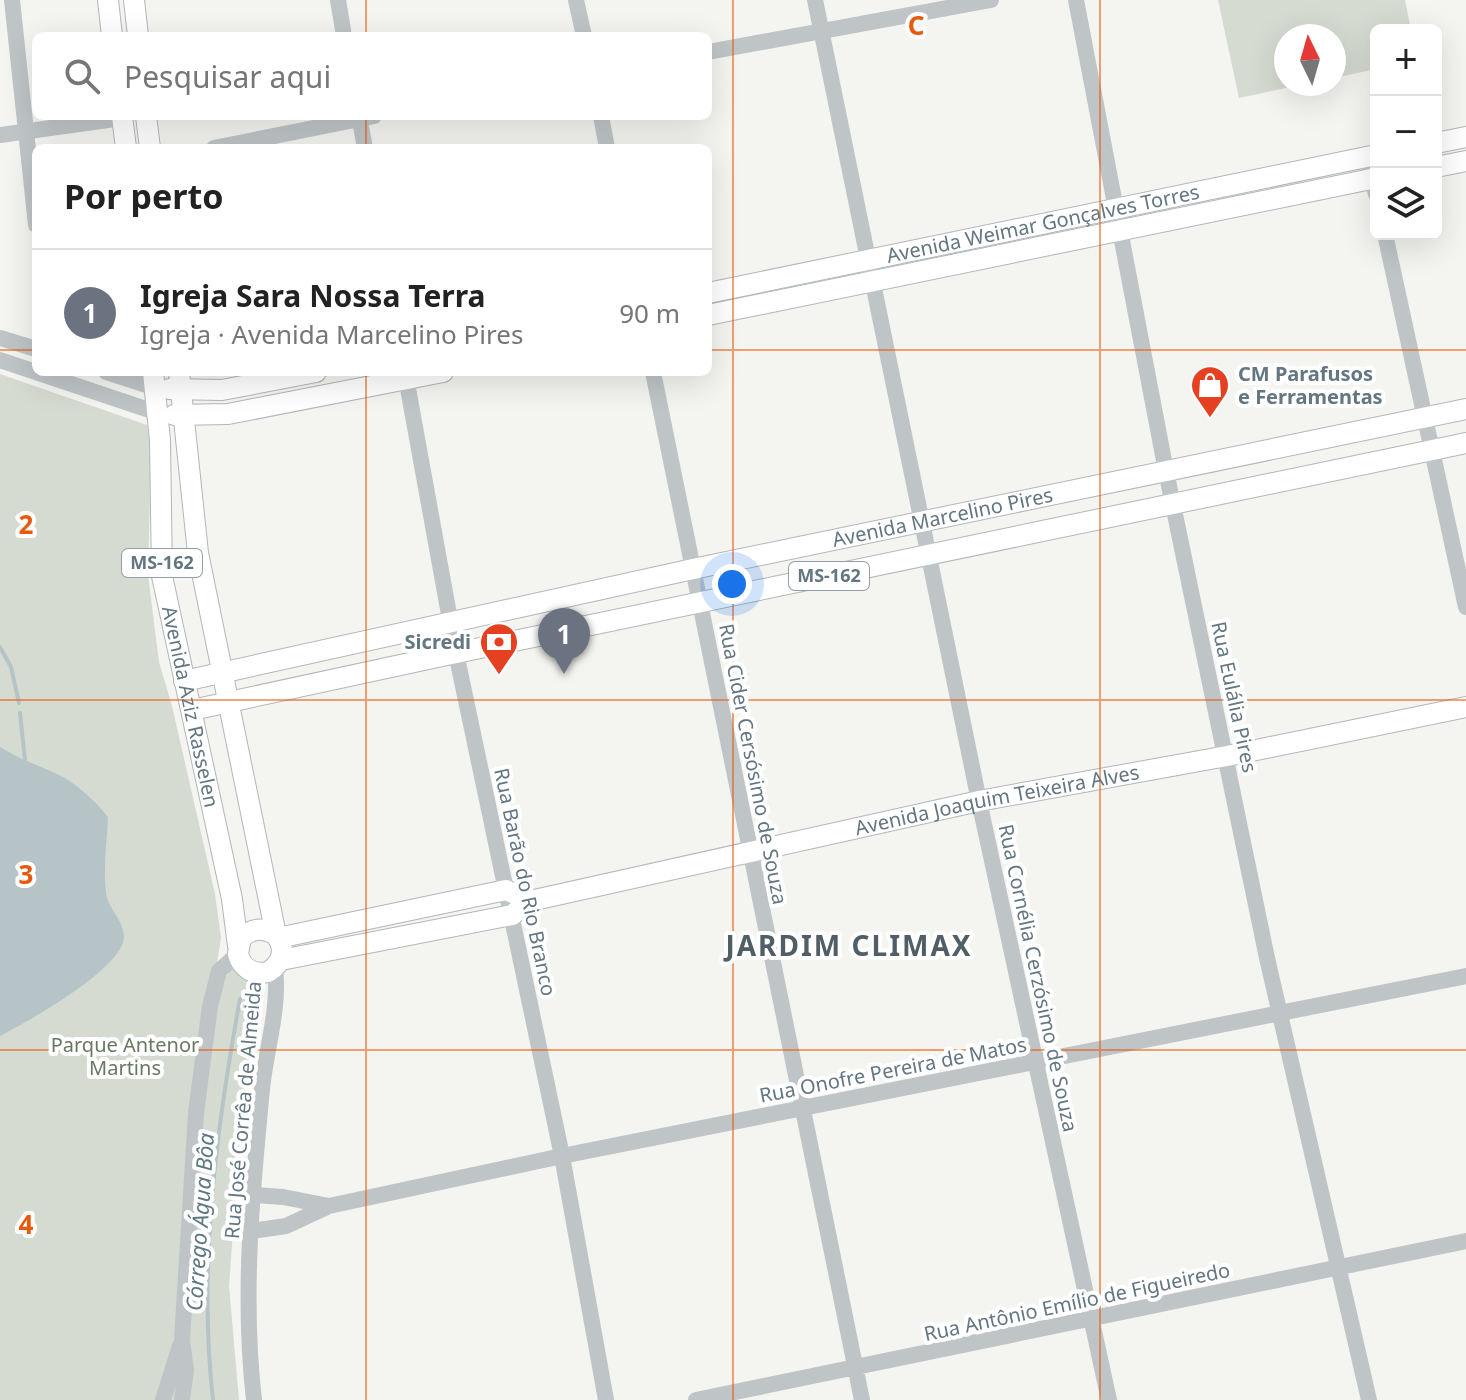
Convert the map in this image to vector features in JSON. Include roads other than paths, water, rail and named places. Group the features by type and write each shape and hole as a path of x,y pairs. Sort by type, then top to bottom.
{"main road":[{"path":"108,0 112,32"},
{"path":"134,0 138,32"},
{"path":"122,120 125,144"},
{"path":"146,120 150,144"},
{"path":"1442,142 1466,137"},
{"name":"Avenida Weimar Gonçalves Torres","path":"712,314 1115,208 1370,156"},
{"path":"1442,166 1466,161"},
{"name":"Avenida Weimar Gonçalves Torres","path":"712,292 870,271 1370,185"},
{"path":"154,380 180,381 222,390 295,376"},
{"path":"158,413 185,416 228,414 406,376"},
{"name":"Avenida Aziz Rasselen","path":"154,380 158,413 162,576 232,899 238,950"},
{"name":"Avenida Aziz Rasselen","path":"180,381 198,553 277,936 283,949 278,964"},
{"name":"Avenida Marcelino Pires","path":"184,681 693,569 1466,409"},
{"name":"Avenida Marcelino Pires","path":"192,710 1466,443"},
{"name":"Avenida Joaquim Teixeira Alves","path":"512,915 530,901 979,801 1227,756 1466,707"},
{"path":"512,915 278,964 260,974 252,972 240,962 238,950 241,938 254,929 269,931 277,936 506,890 530,901"},
{"path":"480,896 485,919"}],"street":[{"path":"12,0 32,192"},
{"path":"338,0 343,32"},
{"path":"576,0 583,32"},
{"name":"Rua Cornélia Cerzósimo de Souza","path":"815,0 979,801 1109,1400"},
{"path":"712,51 991,0"},
{"name":"Rua Eulália Pires","path":"1076,0 1173,505 1280,1014 1369,1400"},
{"path":"0,135 104,120"},
{"path":"233,144 349,120"},
{"path":"364,120 365,144"},
{"path":"602,120 606,144"},
{"path":"1386,240 1466,607"},
{"path":"0,338 32,348"},
{"path":"0,360 32,369"},
{"path":"55,376 158,413"},
{"path":"130,376 154,380"},
{"name":"Rua Barão do Rio Branco","path":"406,376 450,624 562,1156 606,1400"},
{"name":"Rua Cider Cersósimo de Souza","path":"654,376 862,1400"},
{"path":"182,1400 186,1370 182,1340 196,1113 210,1006 219,971 238,950"},
{"name":"Rua José Corrêa de Almeida","path":"254,1400 248,1295 263,1081 278,964"},
{"name":"Rua Onofre Pereira de Matos","path":"252,1231 286,1226 329,1206 562,1156 1466,976"},
{"name":"Rua Onofre Pereira de Matos","path":"254,1195 329,1206"},
{"path":"283,1197 286,1226"},
{"name":"Rua Antônio Emílio de Figueiredo","path":"696,1400 1466,1241"},
{"path":"163,1400 182,1340"}],"waterway":[{"path":"0,647 11,667 19,703"},
{"path":"20,713 25,760"},
{"name":"Córrego Água Bôa","path":"213,1400 208,1300 212,1199 240,999"}],"place":[{"name":"CM Parafusos e Ferramentas","path":"1210,419"},
{"name":"Igreja Sara Nossa Terra","path":"564,674"},
{"name":"Sicredi","path":"499,676"}],"district":[{"name":"JARDIM CLIMAX","path":"849,946"}],"park label":[{"name":"Parque Antenor Martins","path":"125,1056"}]}
